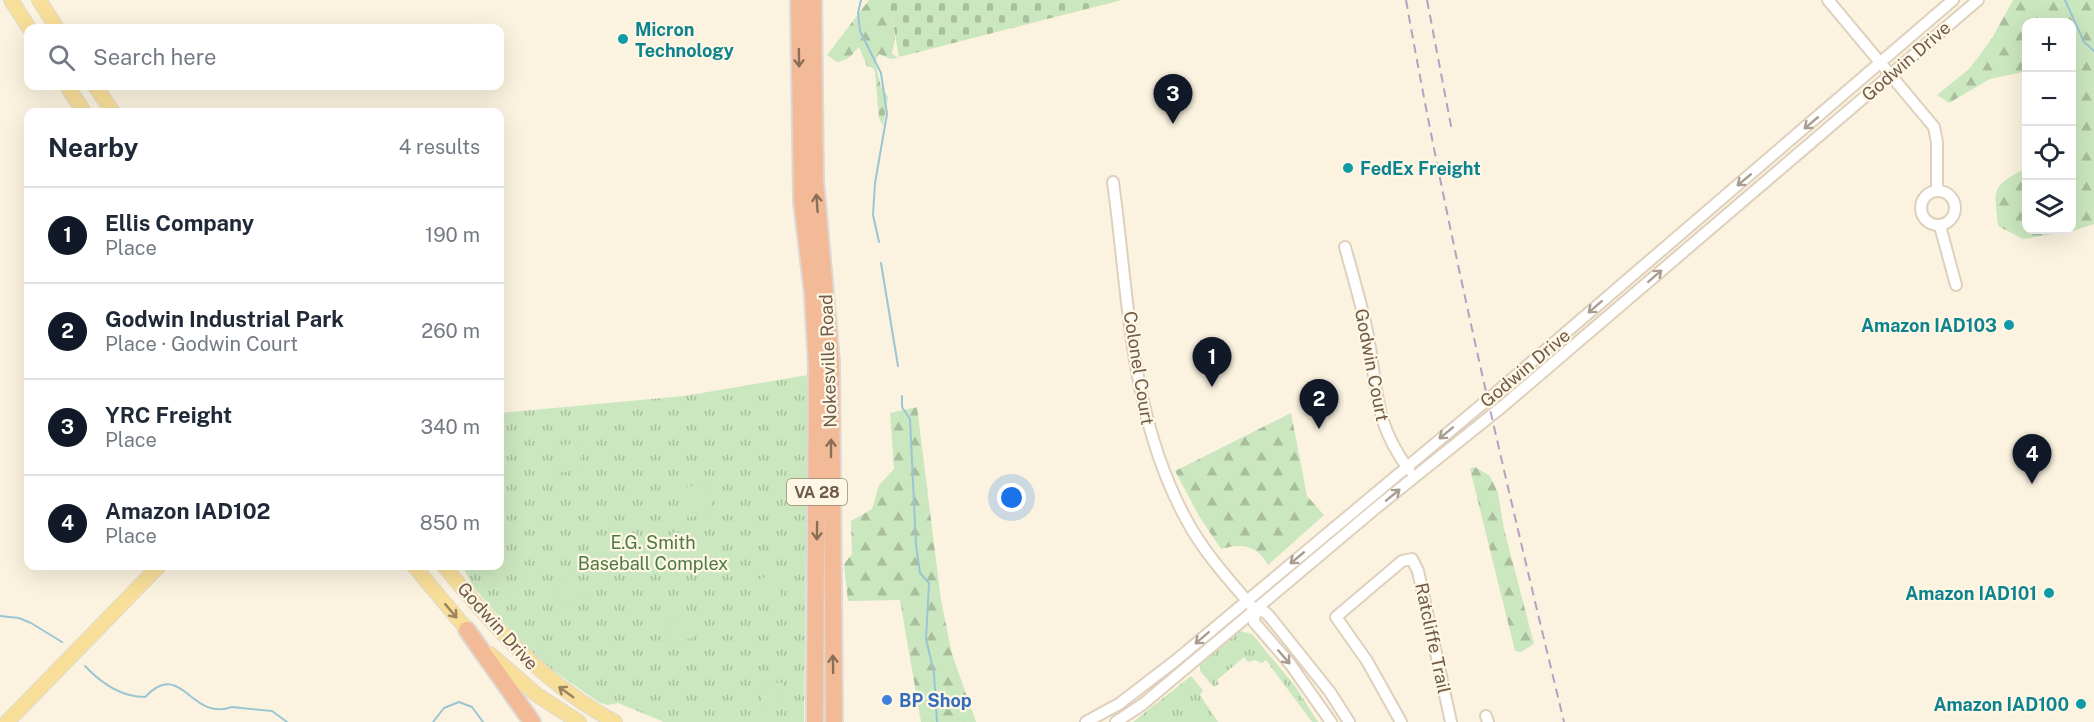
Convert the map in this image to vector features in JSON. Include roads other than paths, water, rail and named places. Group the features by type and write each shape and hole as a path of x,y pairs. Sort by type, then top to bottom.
{"highway":[{"name":"Nokesville Road","path":"799,0 802,190 817,366 815,722"},
{"name":"Nokesville Road","path":"813,0 815,181 831,361 834,722"},
{"path":"467,630 531,722"}],"main road":[{"path":"11,0 26,24"},
{"path":"39,0 54,24"},
{"path":"70,90 81,108"},
{"path":"98,90 110,108"},
{"path":"7,722 155,570"},
{"name":"Godwin Drive","path":"417,570 467,630 519,681 579,722"},
{"name":"Godwin Drive","path":"448,570 523,656 565,692 615,722"}],"street":[{"path":"1828,0 1934,127 1937,142 1937,191"},
{"name":"Godwin Drive","path":"1086,722 1138,690 1515,376 1953,0"},
{"name":"Godwin Drive","path":"1116,722 1143,704 1509,401 1978,0"},
{"name":"Colonel Court","path":"1113,182 1139,389 1153,445 1171,489 1194,532 1255,610"},
{"path":"1937,191 1952,198 1955,210 1951,220 1940,226 1928,223 1920,209 1923,199 1937,191"},
{"path":"1940,226 1956,285"},
{"name":"Godwin Court","path":"1345,247 1364,313 1375,398 1380,419 1387,436 1415,477"},
{"name":"Ratcliffe Trail","path":"1401,722 1367,661 1336,617 1402,561 1412,559 1418,571 1451,722"},
{"path":"1331,722 1291,665 1254,622 1255,610 1265,612 1270,617 1330,692 1349,722"}],"waterway":[{"path":"861,0 858,13 860,31 881,73 887,114 875,183 873,215 879,242"},
{"path":"2065,0 2084,42 2094,51"},
{"path":"881,263 898,366"},
{"path":"902,396 902,407 910,419 916,545 920,573 929,583 926,639 934,673 937,722"},
{"path":"0,616 19,618 31,623 62,642"},
{"path":"85,666 104,683 127,695 145,697 158,687 168,684 178,687 206,706 218,709 232,707 272,711 287,722"},
{"path":"433,722 444,708 459,702 472,707 483,722"}],"railway":[{"path":"1406,0 1460,272 1564,722"},
{"path":"1427,0 1452,131"}],"place":[{"name":"Micron Technology","path":"623,39"},
{"name":"YRC Freight","path":"1173,124"},
{"name":"FedEx Freight","path":"1348,168"},
{"name":"Amazon IAD103","path":"2009,325"},
{"name":"Ellis Company","path":"1212,387"},
{"name":"Godwin Industrial Park","path":"1319,429"},
{"name":"Amazon IAD102","path":"2032,484"},
{"name":"Amazon IAD101","path":"2049,593"},
{"name":"BP Shop","path":"887,700"},
{"name":"Amazon IAD100","path":"2081,704"}],"park label":[{"name":"E.G. Smith Baseball Complex","path":"653,552"}]}
